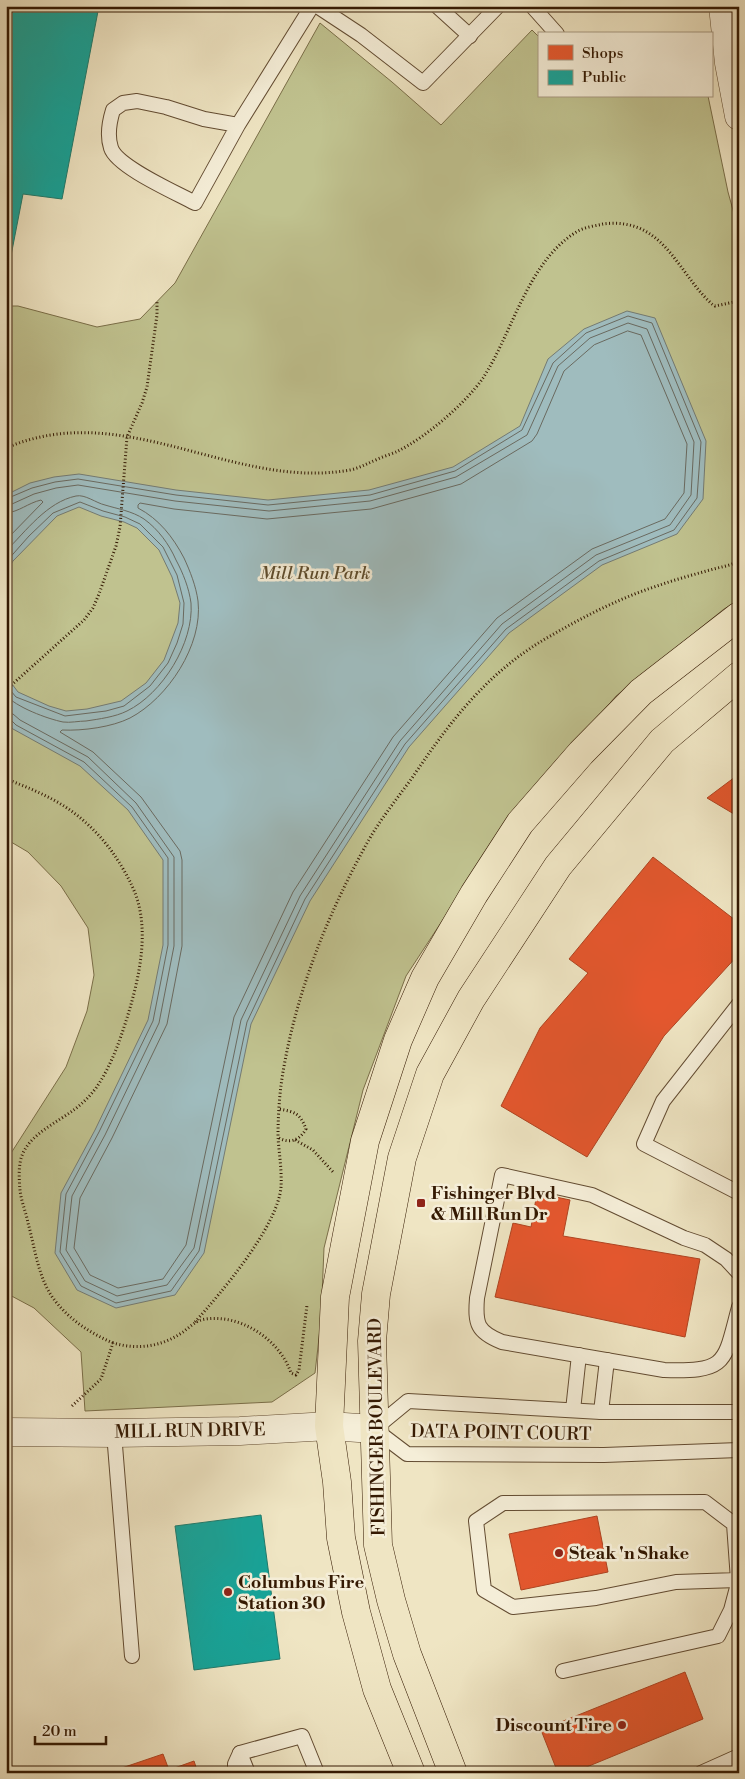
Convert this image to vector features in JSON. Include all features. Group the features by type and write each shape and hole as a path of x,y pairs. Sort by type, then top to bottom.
{"main road":[{"path":"411,1773 377,1689 356,1612 341,1538 330,1426 335,1297 364,1141 398,1040 425,978 474,894 520,823 581,753 641,692 739,616"},
{"name":"FISHINGER BOULEVARD","path":"453,1773 407,1654 391,1600 378,1545 372,1341 376,1294 402,1158 430,1074 471,999 558,866 662,741 739,676"}],"street":[{"path":"723,6 720,64 739,116"},
{"name":"MILL RUN DRIVE","path":"6,1432 240,1431 330,1426 374,1429"}],"lane":[{"path":"238,125 204,119 166,107 136,101 123,103 113,110 109,126 112,150 128,167 195,203 238,125 312,6"},
{"path":"317,6 361,35 423,83 498,6"},
{"path":"437,6 470,36"},
{"path":"532,6 555,32"},
{"path":"739,1004 663,1101 644,1144 739,1193"},
{"path":"739,1273 726,1259 705,1245 684,1238 592,1195 502,1175 477,1298 476,1315 481,1330 490,1337 502,1342 664,1370 689,1371 707,1368 719,1363 727,1351 739,1307"},
{"path":"573,1410 579,1355"},
{"path":"601,1412 607,1360"},
{"name":"DATA POINT COURT","path":"739,1412 601,1412 408,1401 374,1429 407,1454 604,1455 739,1450"},
{"path":"114,1433 132,1656"},
{"path":"563,1671 718,1636 732,1610 739,1580 734,1524 705,1502 502,1503 476,1521 484,1590 513,1607 596,1598 676,1582 739,1580"},
{"path":"240,1753 302,1736 317,1773"},
{"path":"235,1773 235,1764 240,1753"},
{"path":"240,1753 248,1773"},
{"path":"701,1773 739,1756"}],"path":[{"path":"6,448 38,437 64,432 100,432 181,448 264,469 310,473 351,470 398,451 440,422 470,395 490,365 526,294 548,258 574,234 591,227 612,223 637,227 646,231 663,246 712,304 715,306 739,301"},
{"path":"6,690 77,627 93,608 110,566 120,527 127,437 142,404 146,387 157,316 157,301"},
{"path":"6,778 66,807 90,826 117,859 133,887 140,909 141,949 136,983 125,1024 108,1066 101,1080 83,1102 28,1146 21,1160 20,1192 45,1284 54,1299 69,1317 91,1332 113,1343 128,1347 157,1345 171,1340 195,1322 230,1281 254,1246 279,1199 281,1187 278,1138 280,1088 290,1036 311,966 342,892 367,843 379,823 441,736 473,697 496,673 536,644 575,622 646,590 739,561"},
{"path":"278,1138 288,1141 295,1140 302,1136 306,1130 302,1120 294,1112 279,1109"},
{"path":"295,1140 321,1157 335,1174 334,1181"},
{"path":"195,1322 215,1319 249,1327 263,1335 273,1345 287,1363 290,1373 296,1375 299,1370 308,1297"},
{"path":"69,1408 101,1379 113,1343"}],"green space":[{"name":"Mill Run Park","path":"320,23 441,125 532,30 538,36 538,98 708,98 728,192 739,232 739,600 724,609 616,696 501,831 406,976 363,1090 324,1248 321,1320 315,1373 272,1402 85,1411 81,1352 34,1308 6,1293 6,1161 66,1067 87,1011 94,975 88,928 61,886 28,852 6,839 6,306 18,306 97,327 140,319 175,283"}],"water":[{"path":"627,311 655,318 706,441 703,499 677,534 602,565 509,633 409,747 310,901 251,1024 204,1253 175,1295 116,1308 77,1290 55,1253 61,1193 95,1130 148,1020 163,945 163,860 128,810 80,766 13,729 6,723 6,676 18,692 49,706 66,711 87,709 121,701 146,683 164,660 178,623 180,603 172,577 159,550 137,528 79,507 57,516 13,561 6,573 6,495 30,483 54,477 79,474 176,490 268,500 369,490 453,467 520,426 548,359 584,329"}],"building: Shops":[{"path":"739,774 739,817 707,798"},
{"path":"653,857 739,923 739,954 664,1036 587,1157 501,1106 540,1028 588,973 569,959"},
{"path":"537,1193 570,1200 563,1236 700,1259 685,1337 495,1297 513,1223 531,1227"},
{"name":"Steak 'n Shake","path":"597,1516 608,1572 521,1590 509,1534"},
{"name":"Discount Tire","path":"685,1672 703,1719 572,1773 558,1773 541,1730"},
{"path":"163,1754 169,1770 194,1761 198,1773 107,1773"}],"building: Public":[{"path":"6,6 99,6 62,199 23,194 9,266 6,266"},
{"name":"Columbus Fire Station 30","path":"261,1515 280,1659 194,1670 175,1526"}],"place":[{"name":"Fishinger Blvd & Mill Run Dr","path":"421,1203"},
{"name":"Steak 'n Shake","path":"559,1553"},
{"name":"Columbus Fire Station 30","path":"228,1592"},
{"name":"Discount Tire","path":"622,1725"}]}
